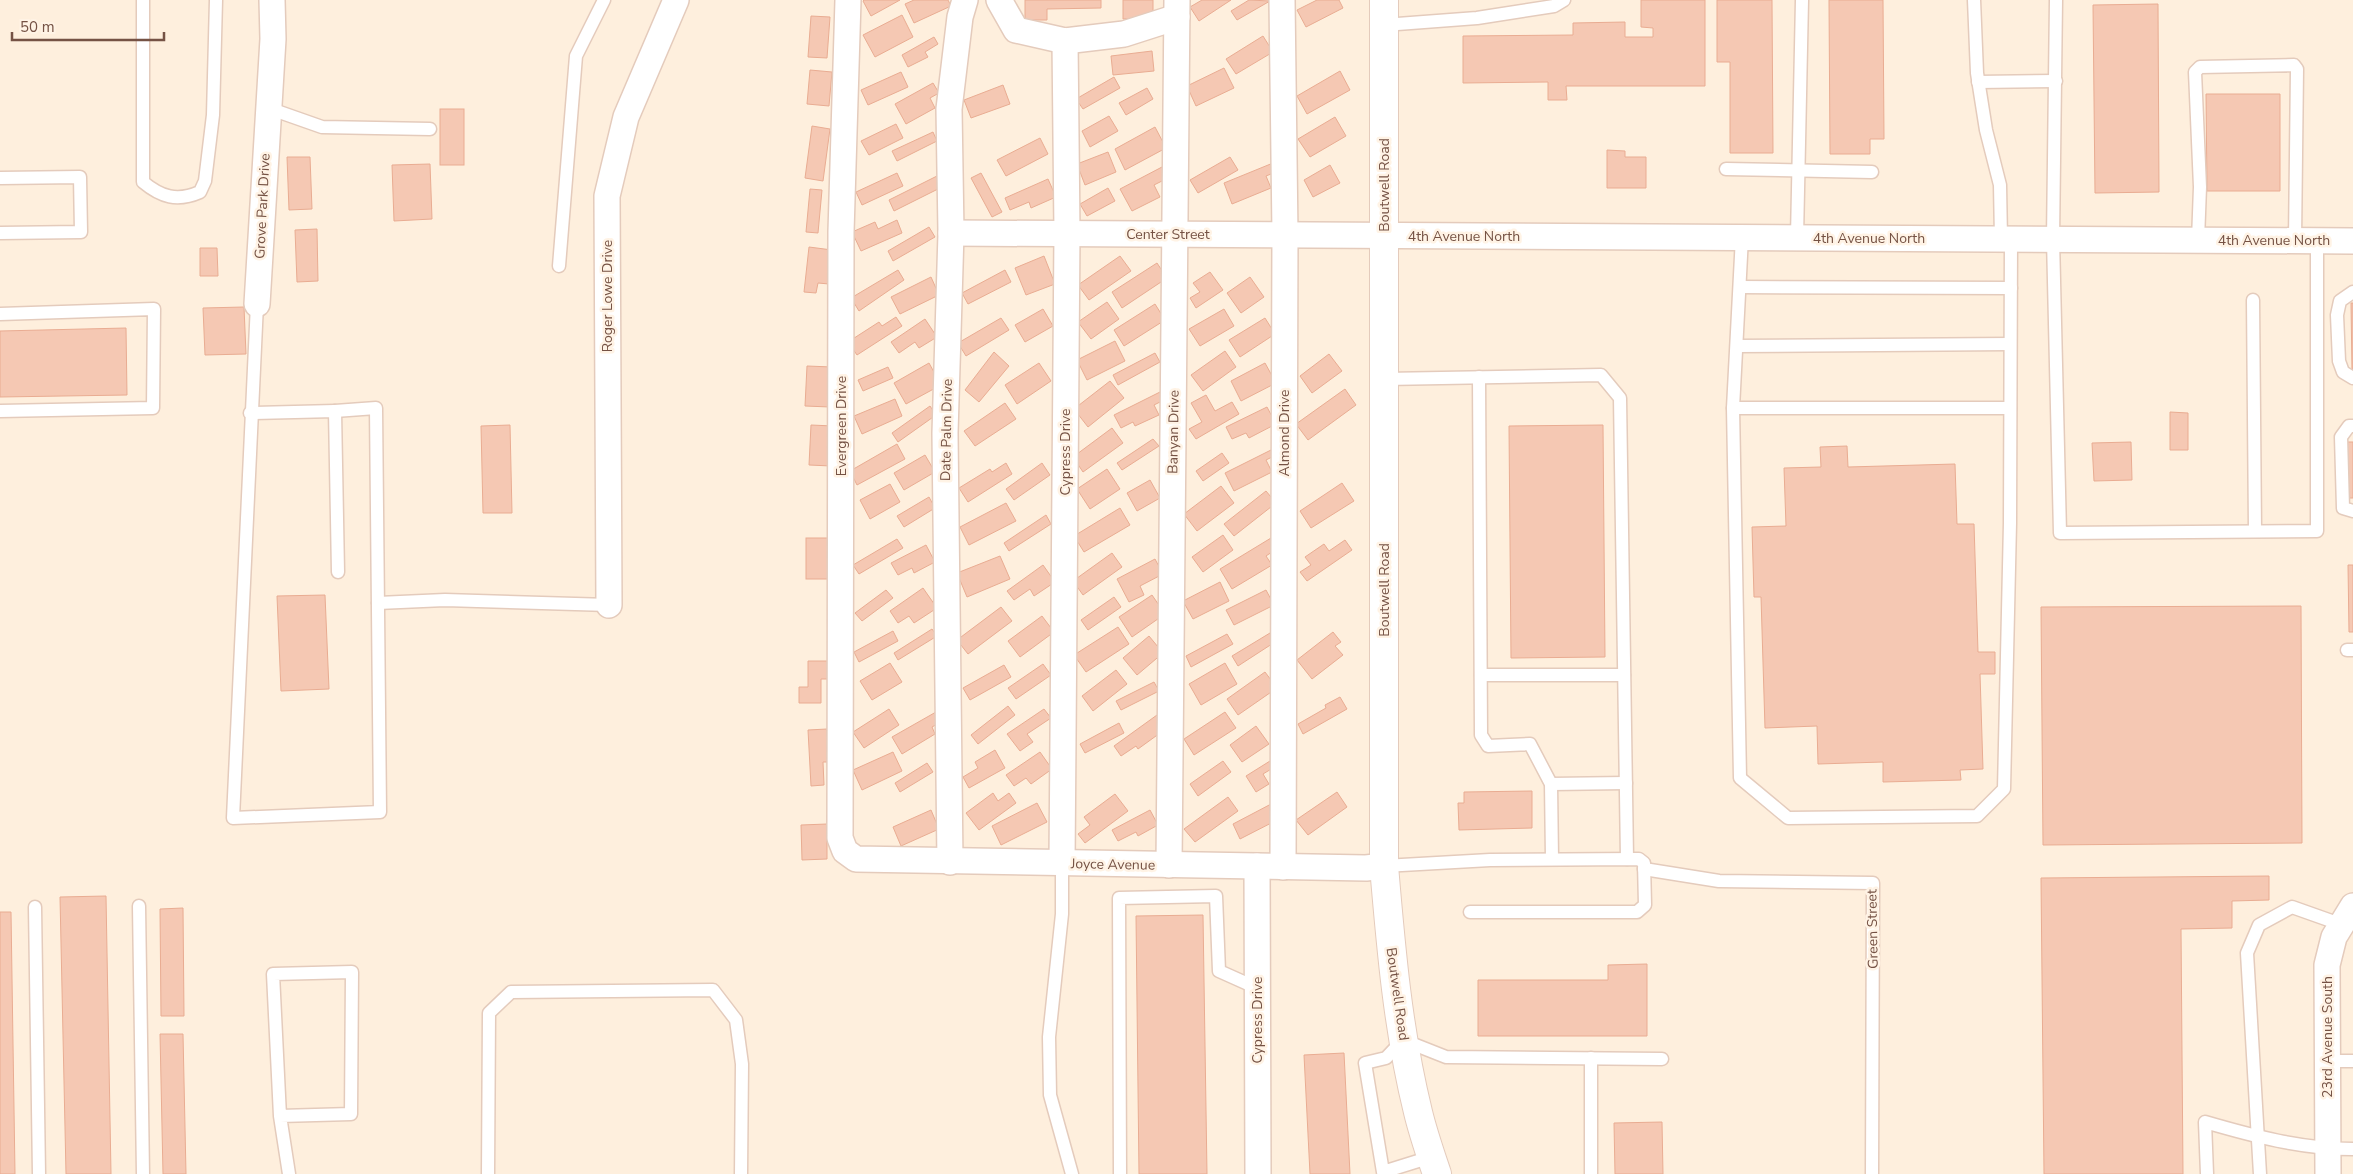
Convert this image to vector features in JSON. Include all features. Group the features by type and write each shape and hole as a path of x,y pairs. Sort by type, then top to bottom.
{"street":[{"name":"Grove Park Drive","path":"256,304 273,39 272,0"},
{"name":"Roger Lowe Drive","path":"609,605 607,196 626,117 676,0"},
{"name":"Evergreen Drive","path":"845,851 840,838 841,232 848,0"},
{"name":"Date Palm Drive","path":"950,862 945,433 951,233 949,109 960,17 965,0"},
{"path":"999,0 1016,30 1065,41 1124,34 1177,8"},
{"name":"Almond Drive","path":"1282,0 1285,234 1283,867"},
{"name":"Banyan Drive","path":"1169,865 1177,8"},
{"name":"Boutwell Road","path":"1384,13 1384,866 1393,966 1403,1040 1418,1113 1434,1166"},
{"name":"Cypress Drive","path":"1062,863 1067,233 1065,41"},
{"name":"Center Street","path":"951,233 1385,235"},
{"name":"4th Avenue North","path":"1385,235 2353,240"},
{"name":"Joyce Avenue","path":"845,851 856,859 950,862 1283,867 1384,866"},
{"name":"Cypress Drive","path":"1256,866 1258,1174"},
{"name":"23rd Avenue South","path":"2328,1174 2327,965 2334,937 2346,915"}],"lane":[{"path":"143,0 143,182 156,193 177,198 188,198 200,192 205,181 213,115 216,0"},
{"path":"559,266 576,56 604,0"},
{"path":"1384,13 1477,18 1554,6 1564,0"},
{"path":"1797,238 1802,0"},
{"path":"1742,237 1733,408 1740,778 1788,818 1977,816 2004,789 2010,523 2011,288 2000,185 1986,130 1978,82 1974,0"},
{"path":"2056,0 2053,239 2060,532 2317,531 2298,69 2294,66 2200,67 2196,72 2200,187 2198,240"},
{"path":"1978,82 2056,80"},
{"path":"268,108 322,127 430,128"},
{"path":"1726,169 1872,172"},
{"path":"0,178 80,178 80,232 0,233"},
{"path":"1740,287 2011,288"},
{"path":"2353,292 2340,301 2337,315 2338,361 2343,372 2353,378"},
{"path":"2252,300 2255,531"},
{"name":"Grove Park Drive","path":"256,304 233,818 380,812 378,603"},
{"path":"0,314 154,309 153,408 0,412"},
{"path":"1736,346 2010,344"},
{"path":"1384,379 1601,375 1620,398 1627,859"},
{"path":"1479,377 1481,735 1488,746 1530,744 1551,784 1552,859"},
{"path":"250,413 376,408 378,603 445,600 609,605"},
{"path":"1733,408 2010,408"},
{"path":"335,411 338,572"},
{"path":"2353,426 2349,426 2341,437 2343,508 2353,511"},
{"path":"1481,675 1624,675"},
{"path":"1551,784 1626,783"},
{"path":"1384,866 1490,860 1552,859 1639,859 1644,864 1645,905 1637,912 1470,912"},
{"path":"1062,863 1062,914 1049,1037 1050,1095 1072,1174"},
{"name":"Green Street","path":"1644,869 1719,881 1873,883 1872,1174"},
{"path":"1120,1174 1119,898 1216,896 1219,971 1257,988"},
{"path":"139,906 142,1174"},
{"path":"35,907 39,1174"},
{"path":"2260,1174 2247,953 2259,925 2292,907 2346,915"},
{"path":"280,1116 351,1114 352,972 273,974 280,1116 289,1174"},
{"path":"488,1174 489,1013 511,992 713,990 736,1020 742,1064 741,1174"},
{"path":"1434,1166 1384,1172 1365,1063 1386,1058 1403,1040 1446,1057 1662,1059"},
{"path":"1591,1058 1591,1174"},
{"path":"2328,1061 2353,1061"},
{"path":"2207,1174 2205,1122 2258,1137 2328,1149 2353,1149"}],"building":[{"path":"864,0 900,0 871,16"},
{"path":"914,0 948,0 951,6 914,23 905,4"},
{"path":"1025,0 1101,0 1101,8 1047,9 1047,20 1025,20"},
{"path":"1123,0 1153,0 1153,18 1123,19"},
{"path":"1202,0 1231,0 1199,21 1190,7"},
{"path":"1249,0 1270,1 1237,20 1231,11"},
{"path":"1317,0 1339,0 1343,8 1306,27 1297,10"},
{"path":"1641,0 1705,0 1705,86 1566,86 1567,100 1548,100 1548,82 1463,83 1463,36 1573,35 1573,23 1625,22 1625,37 1653,37 1653,28 1641,27"},
{"path":"1717,0 1772,0 1773,153 1730,153 1730,62 1717,62"},
{"path":"1829,0 1883,0 1884,139 1870,139 1870,154 1830,154"},
{"path":"2158,4 2159,192 2095,193 2093,5"},
{"path":"902,15 913,37 875,57 863,35"},
{"path":"811,16 830,17 827,58 808,57"},
{"path":"1263,36 1273,52 1236,74 1226,59"},
{"path":"934,37 938,44 925,52 928,57 908,67 902,55"},
{"path":"1152,51 1154,71 1113,75 1111,56"},
{"path":"1224,68 1234,88 1196,106 1187,86"},
{"path":"810,70 832,72 829,106 807,104"},
{"path":"1340,71 1350,90 1307,114 1297,96"},
{"path":"901,72 908,87 868,105 861,90"},
{"path":"1114,77 1120,88 1083,109 1076,99"},
{"path":"933,83 939,93 930,98 935,108 906,124 895,104"},
{"path":"1003,85 1010,104 971,118 964,100"},
{"path":"1147,88 1153,99 1126,115 1119,103"},
{"path":"2206,94 2280,94 2280,191 2207,191"},
{"path":"440,109 464,109 464,165 440,165"},
{"path":"1109,116 1118,131 1090,147 1082,131"},
{"path":"1335,117 1346,136 1310,157 1298,139"},
{"path":"896,124 903,138 869,155 861,141"},
{"path":"812,126 830,129 823,181 805,178"},
{"path":"1155,127 1166,148 1125,170 1115,149"},
{"path":"933,132 937,141 897,161 892,151"},
{"path":"1040,138 1048,154 1006,176 997,160"},
{"path":"1607,150 1625,151 1625,157 1646,157 1646,188 1607,188"},
{"path":"1108,152 1116,172 1085,185 1077,164"},
{"path":"287,157 310,157 312,209 289,210"},
{"path":"1230,157 1238,170 1198,193 1190,180"},
{"path":"1273,163 1276,172 1266,176 1271,188 1232,204 1224,183"},
{"path":"430,164 432,219 394,221 392,165"},
{"path":"1330,165 1340,183 1313,197 1304,180"},
{"path":"1162,167 1168,178 1154,185 1160,197 1132,211 1120,189"},
{"path":"897,173 903,186 862,205 856,192"},
{"path":"981,173 1002,212 992,217 971,178"},
{"path":"937,176 942,187 894,211 889,200"},
{"path":"1048,179 1056,197 1031,208 1029,202 1010,210 1005,198"},
{"path":"1108,188 1115,201 1087,216 1080,204"},
{"path":"810,189 822,190 818,233 806,232"},
{"path":"897,220 902,233 861,251 852,232 875,222 878,229"},
{"path":"929,227 935,237 893,261 888,251"},
{"path":"317,229 318,281 297,282 295,230"},
{"path":"809,247 832,250 829,284 818,283 816,293 804,292"},
{"path":"200,248 217,248 218,276 200,276"},
{"path":"1044,256 1055,284 1026,295 1015,268"},
{"path":"1120,256 1131,271 1089,300 1078,285"},
{"path":"1157,263 1167,278 1122,308 1112,292"},
{"path":"898,270 904,280 859,311 851,298"},
{"path":"1005,270 1011,282 968,304 962,293"},
{"path":"1210,272 1223,290 1196,308 1190,298 1200,292 1193,283"},
{"path":"931,277 939,295 900,314 891,297"},
{"path":"1250,277 1264,297 1241,313 1227,293"},
{"path":"1107,302 1119,319 1091,339 1078,322"},
{"path":"2351,303 2353,303 2353,371 2352,371"},
{"path":"1155,304 1165,320 1124,346 1114,330"},
{"path":"244,307 246,354 205,355 203,308"},
{"path":"1043,309 1053,326 1025,342 1015,325"},
{"path":"1224,309 1234,326 1200,346 1189,329"},
{"path":"896,317 902,326 857,355 848,342 879,322 882,326"},
{"path":"1001,318 1009,330 966,356 958,343"},
{"path":"1265,318 1275,334 1240,357 1229,340"},
{"path":"925,319 937,337 919,348 915,342 899,353 891,342"},
{"path":"126,328 127,395 0,397 0,331"},
{"path":"1115,341 1125,361 1087,380 1077,360"},
{"path":"1225,351 1236,367 1203,391 1191,375"},
{"path":"994,352 1009,366 979,402 965,390"},
{"path":"1155,353 1160,362 1118,385 1113,375"},
{"path":"1329,354 1342,371 1312,393 1300,376"},
{"path":"929,363 941,385 906,404 894,383"},
{"path":"1039,363 1051,381 1017,404 1005,385"},
{"path":"1265,363 1276,383 1241,401 1231,381"},
{"path":"807,366 832,367 830,407 805,406"},
{"path":"888,367 893,378 863,391 858,380"},
{"path":"1110,381 1124,398 1088,427 1074,409"},
{"path":"1345,389 1356,405 1308,440 1296,424"},
{"path":"1162,391 1166,399 1154,405 1159,415 1135,426 1133,422 1121,428 1114,415"},
{"path":"1206,395 1215,411 1232,402 1239,414 1196,439 1189,429 1202,422 1191,403"},
{"path":"895,399 902,416 862,434 854,416"},
{"path":"1005,403 1016,419 975,446 964,431"},
{"path":"930,406 936,415 898,442 892,433"},
{"path":"1267,407 1276,424 1249,438 1246,433 1232,439 1226,427"},
{"path":"2170,412 2188,413 2188,450 2170,450"},
{"path":"510,425 512,513 483,513 481,426"},
{"path":"811,425 833,426 831,466 809,465"},
{"path":"1603,425 1605,657 1511,658 1509,426"},
{"path":"1112,428 1123,443 1083,472 1073,457"},
{"path":"1153,439 1159,446 1122,470 1117,463"},
{"path":"2131,442 2132,480 2094,481 2092,443"},
{"path":"2347,442 2353,442 2353,498 2347,498"},
{"path":"897,444 905,459 857,485 850,471"},
{"path":"1847,446 1848,467 1955,464 1957,524 1974,524 1978,652 1995,652 1995,674 1980,674 1983,769 1960,770 1961,780 1883,782 1883,762 1818,764 1817,726 1765,728 1761,597 1754,597 1752,527 1786,526 1784,468 1821,467 1820,447"},
{"path":"1271,450 1274,456 1266,460 1272,472 1234,491 1225,473"},
{"path":"1222,453 1229,463 1203,481 1196,471"},
{"path":"925,455 935,472 904,490 894,473"},
{"path":"1006,463 1012,474 968,502 959,488 990,469 992,472"},
{"path":"1042,463 1050,475 1014,500 1006,489"},
{"path":"1107,469 1120,489 1090,509 1077,489"},
{"path":"1150,480 1160,498 1137,511 1127,493"},
{"path":"1342,483 1354,501 1311,528 1300,511"},
{"path":"890,484 900,502 870,519 860,500"},
{"path":"1221,486 1234,503 1197,531 1184,514"},
{"path":"1266,491 1276,503 1234,536 1224,524"},
{"path":"929,497 935,508 904,527 897,516"},
{"path":"1006,503 1016,521 969,545 960,527"},
{"path":"1120,508 1130,525 1084,552 1074,536"},
{"path":"1046,515 1051,524 1009,551 1004,543"},
{"path":"1223,535 1233,550 1203,572 1192,557"},
{"path":"806,538 829,538 829,579 806,579"},
{"path":"1271,538 1278,548 1266,556 1272,565 1232,589 1220,569"},
{"path":"897,539 903,548 859,574 853,565"},
{"path":"1345,540 1352,550 1307,581 1300,572 1311,565 1305,557 1324,544 1329,551"},
{"path":"926,545 935,562 914,573 912,568 898,575 891,563"},
{"path":"1112,553 1122,567 1083,595 1073,581"},
{"path":"1000,556 1010,579 967,597 957,573"},
{"path":"1155,559 1163,574 1140,586 1144,595 1129,602 1117,579"},
{"path":"1043,565 1055,582 1034,596 1030,589 1014,600 1007,591"},
{"path":"2348,565 2353,565 2353,632 2349,632"},
{"path":"1220,582 1229,601 1193,619 1183,601"},
{"path":"923,588 937,608 914,623 909,616 898,623 890,611"},
{"path":"886,590 893,598 862,621 855,613"},
{"path":"1266,590 1274,605 1234,625 1226,610"},
{"path":"325,595 329,689 281,691 277,596"},
{"path":"1152,595 1165,614 1132,637 1119,617"},
{"path":"1114,597 1121,607 1088,630 1081,620"},
{"path":"2301,606 2302,843 2043,845 2041,607"},
{"path":"1001,607 1012,621 968,654 957,640"},
{"path":"1042,616 1054,632 1020,657 1008,641"},
{"path":"1118,627 1129,644 1086,672 1074,655"},
{"path":"932,629 937,636 898,660 894,653"},
{"path":"893,631 898,641 859,662 854,652"},
{"path":"1333,632 1341,642 1335,646 1343,655 1312,679 1297,660"},
{"path":"1270,633 1275,642 1238,666 1232,656"},
{"path":"1227,634 1233,644 1191,667 1186,656"},
{"path":"1149,636 1163,653 1137,675 1123,658"},
{"path":"808,661 828,661 828,679 821,679 821,703 799,703 799,687 808,687"},
{"path":"890,663 902,682 872,700 860,681"},
{"path":"1225,663 1237,684 1201,705 1189,684"},
{"path":"1043,664 1051,675 1016,699 1008,688"},
{"path":"1004,665 1011,677 970,700 963,688"},
{"path":"1116,670 1127,684 1093,711 1082,696"},
{"path":"1265,672 1277,688 1238,715 1227,699"},
{"path":"1154,682 1159,691 1121,710 1116,701"},
{"path":"1340,697 1347,709 1303,734 1298,724 1326,708 1325,705"},
{"path":"1008,706 1015,715 978,744 971,735"},
{"path":"889,709 899,725 864,748 853,732"},
{"path":"1044,709 1051,718 1027,734 1033,742 1020,751 1007,734"},
{"path":"936,712 941,722 932,727 935,734 902,754 892,737"},
{"path":"1225,712 1236,728 1194,755 1184,739"},
{"path":"1157,715 1167,728 1138,749 1136,746 1121,756 1114,746"},
{"path":"1119,723 1124,733 1085,753 1080,744"},
{"path":"1256,726 1269,744 1242,762 1230,745"},
{"path":"827,729 829,762 823,762 824,785 811,786 808,730"},
{"path":"995,750 1005,768 969,788 963,777 978,768 975,762"},
{"path":"893,752 902,771 862,790 853,770"},
{"path":"1040,752 1052,769 1031,784 1026,778 1014,786 1006,775"},
{"path":"1223,761 1231,772 1198,796 1190,784"},
{"path":"1270,761 1273,768 1263,774 1269,784 1256,792 1246,776"},
{"path":"927,763 933,772 900,792 895,783"},
{"path":"1532,791 1532,828 1459,830 1458,803 1464,803 1464,792"},
{"path":"1337,792 1347,807 1308,835 1296,820"},
{"path":"993,793 998,801 1009,793 1016,803 979,830 966,813"},
{"path":"1115,794 1128,811 1085,843 1078,834 1090,825 1084,817"},
{"path":"1228,797 1238,811 1195,842 1184,829"},
{"path":"1037,803 1047,822 1001,845 992,826"},
{"path":"1273,803 1281,818 1240,839 1233,824"},
{"path":"931,810 939,829 901,846 893,827"},
{"path":"1150,810 1158,825 1138,836 1136,832 1118,841 1112,830"},
{"path":"827,824 827,859 802,860 801,825"},
{"path":"2269,876 2269,900 2232,901 2232,928 2181,929 2183,1174 2044,1174 2041,878"},
{"path":"106,896 111,1174 66,1174 60,897"},
{"path":"183,908 184,1016 161,1016 160,909"},
{"path":"0,912 11,912 15,1174 0,1174"},
{"path":"1203,915 1207,1174 1139,1174 1136,916"},
{"path":"1647,964 1647,1036 1478,1036 1478,980 1608,980 1608,965"},
{"path":"160,1034 183,1034 186,1174 163,1174"},
{"path":"1344,1053 1350,1174 1310,1174 1304,1055"},
{"path":"1662,1122 1663,1174 1615,1174 1614,1123"}]}
